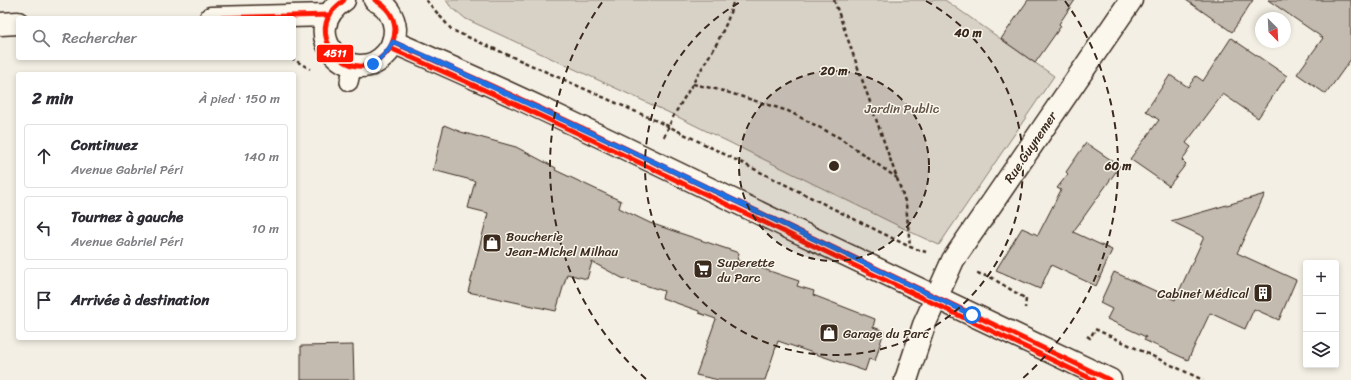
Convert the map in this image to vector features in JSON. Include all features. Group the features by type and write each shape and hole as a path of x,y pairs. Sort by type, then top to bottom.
{"street":[{"path":"344,0 335,6 329,15 325,25 325,36 328,46 334,55 342,62 351,74 363,66 373,64 382,59 389,51 393,42 395,31 393,20 388,10 380,2 375,0"},
{"name":"Rue Guynemer","path":"906,380 924,325 953,260 1131,0"},
{"path":"290,16 329,15"},
{"path":"0,24 16,23"},
{"path":"393,42 654,162 1110,380"}],"path":[{"path":"426,0 452,30 668,126 910,247 953,260 974,272 992,278 1026,299 1024,307 1030,310"},
{"path":"654,162 668,126 717,43 727,22 734,0"},
{"path":"834,0 906,204 910,247"},
{"path":"294,60 324,78 351,74"},
{"path":"694,84 720,90 788,111 840,138 898,178"},
{"path":"1084,335 1090,338 1095,329 1203,380"}],"green space":[{"name":"Jardin Public","path":"446,0 945,0 1054,76 939,245 674,115 466,19 450,6"}],"building":[{"path":"1028,0 1075,0 1059,24 1061,26 1035,63 1001,39"},
{"path":"1186,0 1253,0 1232,32"},
{"path":"1268,0 1351,0 1351,59 1326,94 1297,74 1323,38 1291,16 1291,12 1285,12"},
{"path":"1231,38 1287,76 1258,118 1223,94 1186,143 1191,147 1182,160 1186,164 1169,186 1130,159 1159,120 1146,111 1170,75 1188,87 1196,76 1203,81"},
{"path":"444,125 461,132 516,147 556,168 555,170 621,201 619,208 650,223 739,253 737,260 799,281 797,286 814,291 813,295 875,319 873,327 884,331 875,361 869,359 865,371 778,341 765,380 719,380 696,375 716,319 699,313 699,311 662,298 664,291 622,278 592,262 587,279 567,274 556,311 468,292 488,213 468,208 475,181 433,170"},
{"path":"1086,143 1120,166 1073,232 1112,250 1096,286 1051,265 1040,289 996,270 1022,228 1038,235 1061,190 1057,188 1068,174 1066,172"},
{"path":"1265,194 1237,253 1296,280 1279,320 1254,309 1245,329 1210,313 1188,360 1144,340 1146,337 1107,319 1112,309 1100,303 1114,272 1175,300 1204,237 1171,221"},
{"path":"353,345 354,380 301,380 301,346"}],"transit line":[{"name":"4511","path":"344,0 331,13 326,23 325,34 328,44 334,53 342,60 352,65 362,66 373,64 386,54 394,37 395,29 391,16 386,8 375,0"},
{"name":"4511","path":"290,16 329,15"},
{"name":"4511","path":"393,42 591,132 1110,380"},
{"path":"390,48 588,138 1094,380"}],"place":[{"name":"Boucherie Jean-Michel Milhau","path":"492,243"},
{"name":"Superette du Parc","path":"703,269"},
{"name":"Cabinet Médical","path":"1263,293"},
{"name":"Garage du Parc","path":"829,333"}],"route":[{"path":"373,64 382,59 389,51 393,42 654,162 972,315"}]}
